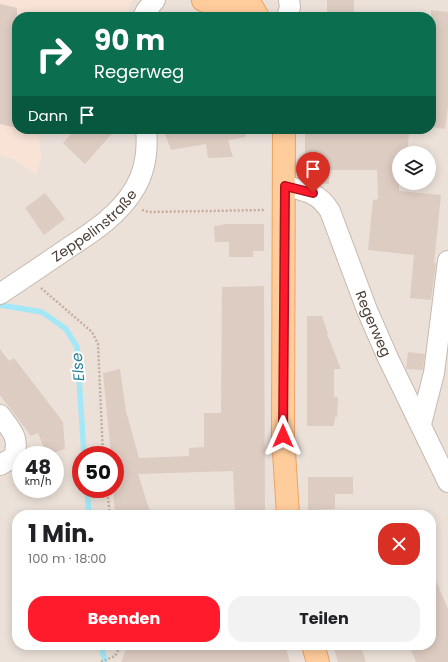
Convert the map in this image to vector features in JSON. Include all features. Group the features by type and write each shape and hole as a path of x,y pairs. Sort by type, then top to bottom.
{"main road":[{"path":"203,0 214,5 224,6 247,0 255,12"},
{"path":"284,134 283,436 288,510"},
{"path":"314,650 318,662"}],"street":[{"path":"146,12 155,0"},
{"path":"288,12 290,7 289,0"},
{"name":"Zeppelinstraße","path":"5,291 103,223 122,206 136,186 142,172 146,154 146,134"},
{"name":"Regerweg","path":"285,186 313,193 326,204 330,211 367,310 388,358 448,482"},
{"path":"420,424 434,373 448,262"},
{"path":"0,415 16,436 17,449 14,457 0,465"}],"path":[{"path":"122,206 149,212 284,210"},
{"path":"27,276 92,332 98,344 103,446"},
{"path":"108,498 109,510"},
{"path":"101,662 115,656 118,650"}],"shaded area":[{"path":"0,0 132,0 128,12 12,12 12,134 38,134 41,158 36,175 14,159 0,155"},
{"path":"132,0 448,0 448,662 0,662 0,155 14,159 36,175 41,158 38,134 436,134 436,12 128,12"}],"building":[{"path":"327,0 354,0 354,12 327,12"},
{"path":"0,4 17,8 17,12 12,12 12,127 0,124"},
{"path":"431,10 448,12 448,106 445,129 436,128 436,12 431,12"},
{"path":"71,134 112,134 85,164 63,143"},
{"path":"165,134 246,134 246,137 228,140 233,157 208,158 206,144 171,150"},
{"path":"305,134 409,134 408,146 392,146 392,190 441,195 434,263 436,263 431,300 410,298 414,255 368,250 373,200 378,199 377,170 329,170 329,184 318,184 305,179"},
{"path":"45,193 65,219 44,235 25,208"},
{"path":"223,224 264,224 264,251 253,251 253,257 229,257 229,242 215,242 214,226"},
{"path":"264,286 265,510 235,510 233,471 138,474 149,510 115,510 114,498 124,498 124,446 110,446 103,373 120,369 126,411 139,458 189,456 189,448 204,447 204,413 221,413 222,287"},
{"path":"307,316 322,316 327,334 341,369 334,369 334,397 338,397 337,417 335,417 334,426 307,426"},
{"path":"0,349 9,361 14,358 63,422 65,449 64,446 43,446 38,433 31,436 0,395"},
{"path":"408,352 425,354 423,370 406,369"},
{"path":"308,477 353,477 353,494 335,494 335,509 308,510"},
{"path":"436,581 448,609 448,662 416,662 411,650 436,650"},
{"path":"126,650 286,650 290,662 121,662"},
{"path":"334,650 362,650 366,662 338,662"}],"waterway":[{"name":"Else","path":"0,305 42,312 66,329 77,347 83,446"},
{"name":"Else","path":"88,498 89,510"},
{"name":"Else","path":"102,650 105,662"}],"route":[{"path":"283,436 285,186 313,193"}]}
